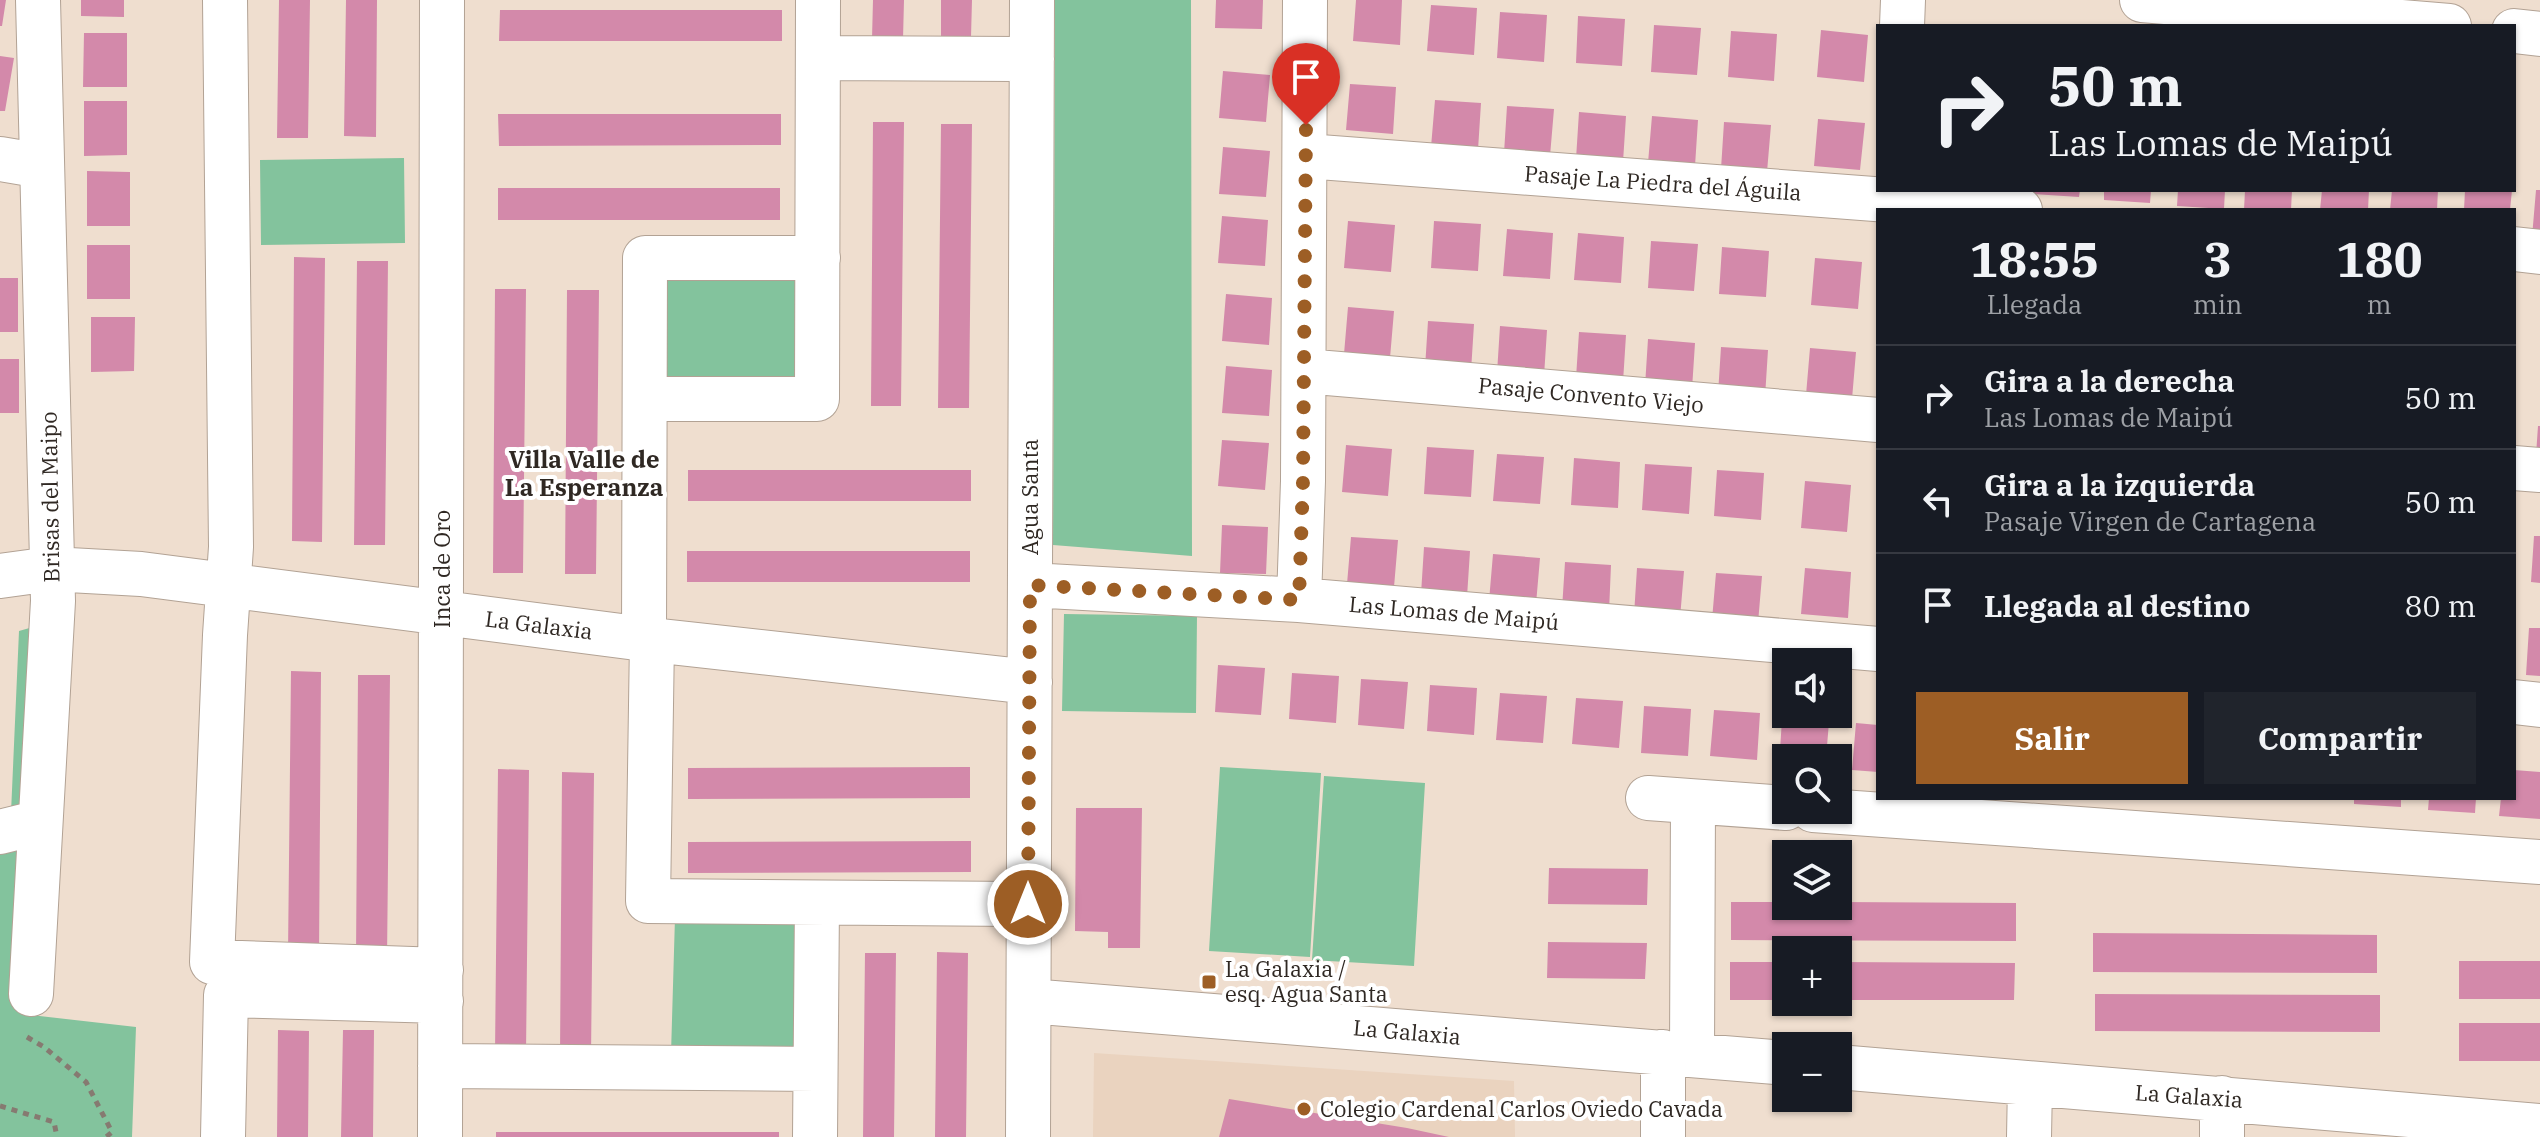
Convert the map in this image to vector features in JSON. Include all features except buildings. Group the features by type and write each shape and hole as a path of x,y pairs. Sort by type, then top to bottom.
{"street":[{"name":"Brisas del Maipo","path":"25,1013 20,827 53,601 38,0"},
{"path":"225,0 231,547 212,962 441,985"},
{"name":"Inca de Oro","path":"440,1137 442,0"},
{"path":"645,399 817,399 818,0"},
{"name":"Agua Santa","path":"1028,1137 1032,0"},
{"path":"1299,600 1304,371 1305,0"},
{"path":"1902,24 1903,0"},
{"path":"2142,0 2425,24"},
{"path":"2516,31 2540,34"},
{"path":"818,58 1032,59"},
{"name":"Pasaje La Piedra del Águila","path":"1306,156 1995,208"},
{"path":"0,159 42,166"},
{"path":"2516,249 2540,252"},
{"path":"818,258 645,258 648,901 1028,904"},
{"name":"Pasaje Convento Viejo","path":"1304,371 1876,420"},
{"path":"2516,468 2540,470"},
{"name":"La Galaxia","path":"0,576 51,569 113,571 648,639 1030,682"},
{"name":"Las Lomas de Maipú","path":"1030,585 1299,600 1876,649"},
{"path":"2516,702 2540,705"},
{"path":"1648,798 1772,807"},
{"path":"1663,1137 1678,1053 1693,802"},
{"path":"1852,813 2540,862"},
{"path":"815,1137 817,903"},
{"path":"223,1137 226,995 441,985"},
{"name":"La Galaxia","path":"1029,1001 1772,1062"},
{"path":"440,1066 815,1069"},
{"name":"La Galaxia","path":"1852,1068 2030,1084 2222,1117 2436,1128 2540,1126"},
{"path":"2029,1137 2030,1084"}],"path":[{"path":"25,1013 44,1047 86,1082 112,1132 106,1137"},
{"path":"0,1106 54,1122 57,1137"}],"shaded area":[{"name":"Colegio Cardenal Carlos Oviedo Cavada","path":"1094,1053 1514,1081 1515,1137 1093,1137"}],"green space":[{"path":"1055,0 1191,0 1192,556 1053,545"},
{"path":"404,158 405,243 261,245 260,160"},
{"path":"663,272 799,272 797,387 660,387"},
{"path":"1064,614 1197,616 1196,713 1062,711"},
{"path":"40,625 30,811 11,813 19,631"},
{"path":"1220,767 1321,773 1310,957 1209,951"},
{"path":"1324,776 1425,783 1414,966 1312,960"},
{"path":"32,838 22,1014 136,1027 132,1137 0,1137 0,846"},
{"path":"675,917 805,920 802,1057 671,1054"}],"place":[{"name":"La Galaxia / esq. Agua Santa","path":"1209,982"},
{"name":"Colegio Cardenal Carlos Oviedo Cavada","path":"1304,1109"}],"district":[{"name":"Villa Valle de La Esperanza","path":"584,474"}],"route":[{"path":"1028,904 1030,585 1299,600 1306,125"}]}
